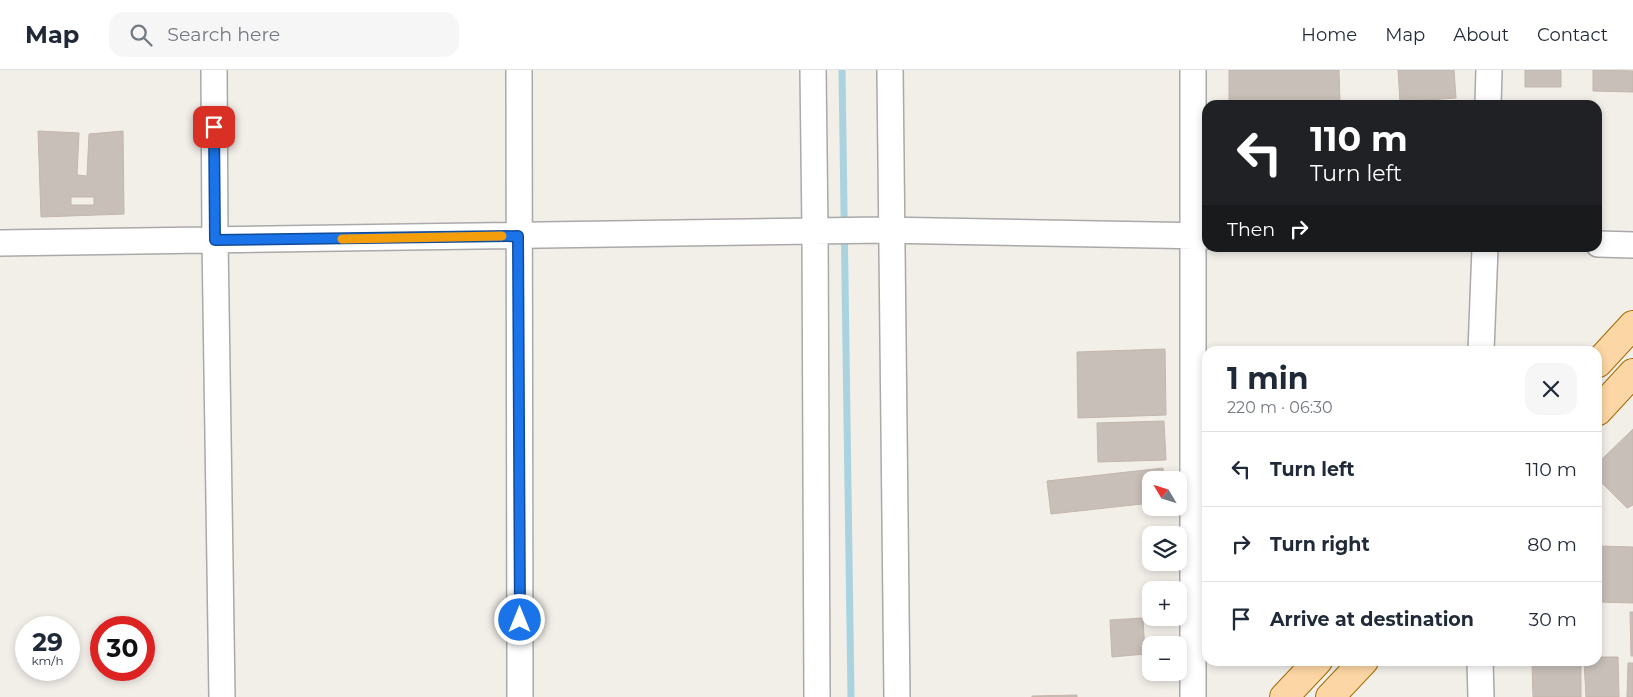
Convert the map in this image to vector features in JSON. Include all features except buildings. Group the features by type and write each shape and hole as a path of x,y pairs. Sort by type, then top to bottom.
{"main road":[{"path":"1602,359 1633,325"},
{"path":"1602,407 1633,373"},
{"path":"1284,697 1313,666"},
{"path":"1330,697 1359,666"}],"street":[{"path":"214,70 222,697"},
{"path":"519,70 520,697"},
{"path":"813,70 821,232 817,697"},
{"path":"890,70 886,230 897,697"},
{"path":"1193,70 1201,236 1193,697"},
{"path":"1488,100 1489,70"},
{"path":"0,243 886,230 1201,236"},
{"path":"1602,244 1633,245"},
{"path":"1481,346 1485,252"},
{"path":"1480,666 1480,697"}],"waterway":[{"path":"842,70 851,697"}],"slow traffic":[{"path":"342,239 502,236"}],"route":[{"path":"214,127 215,240 518,236 520,620"}]}
